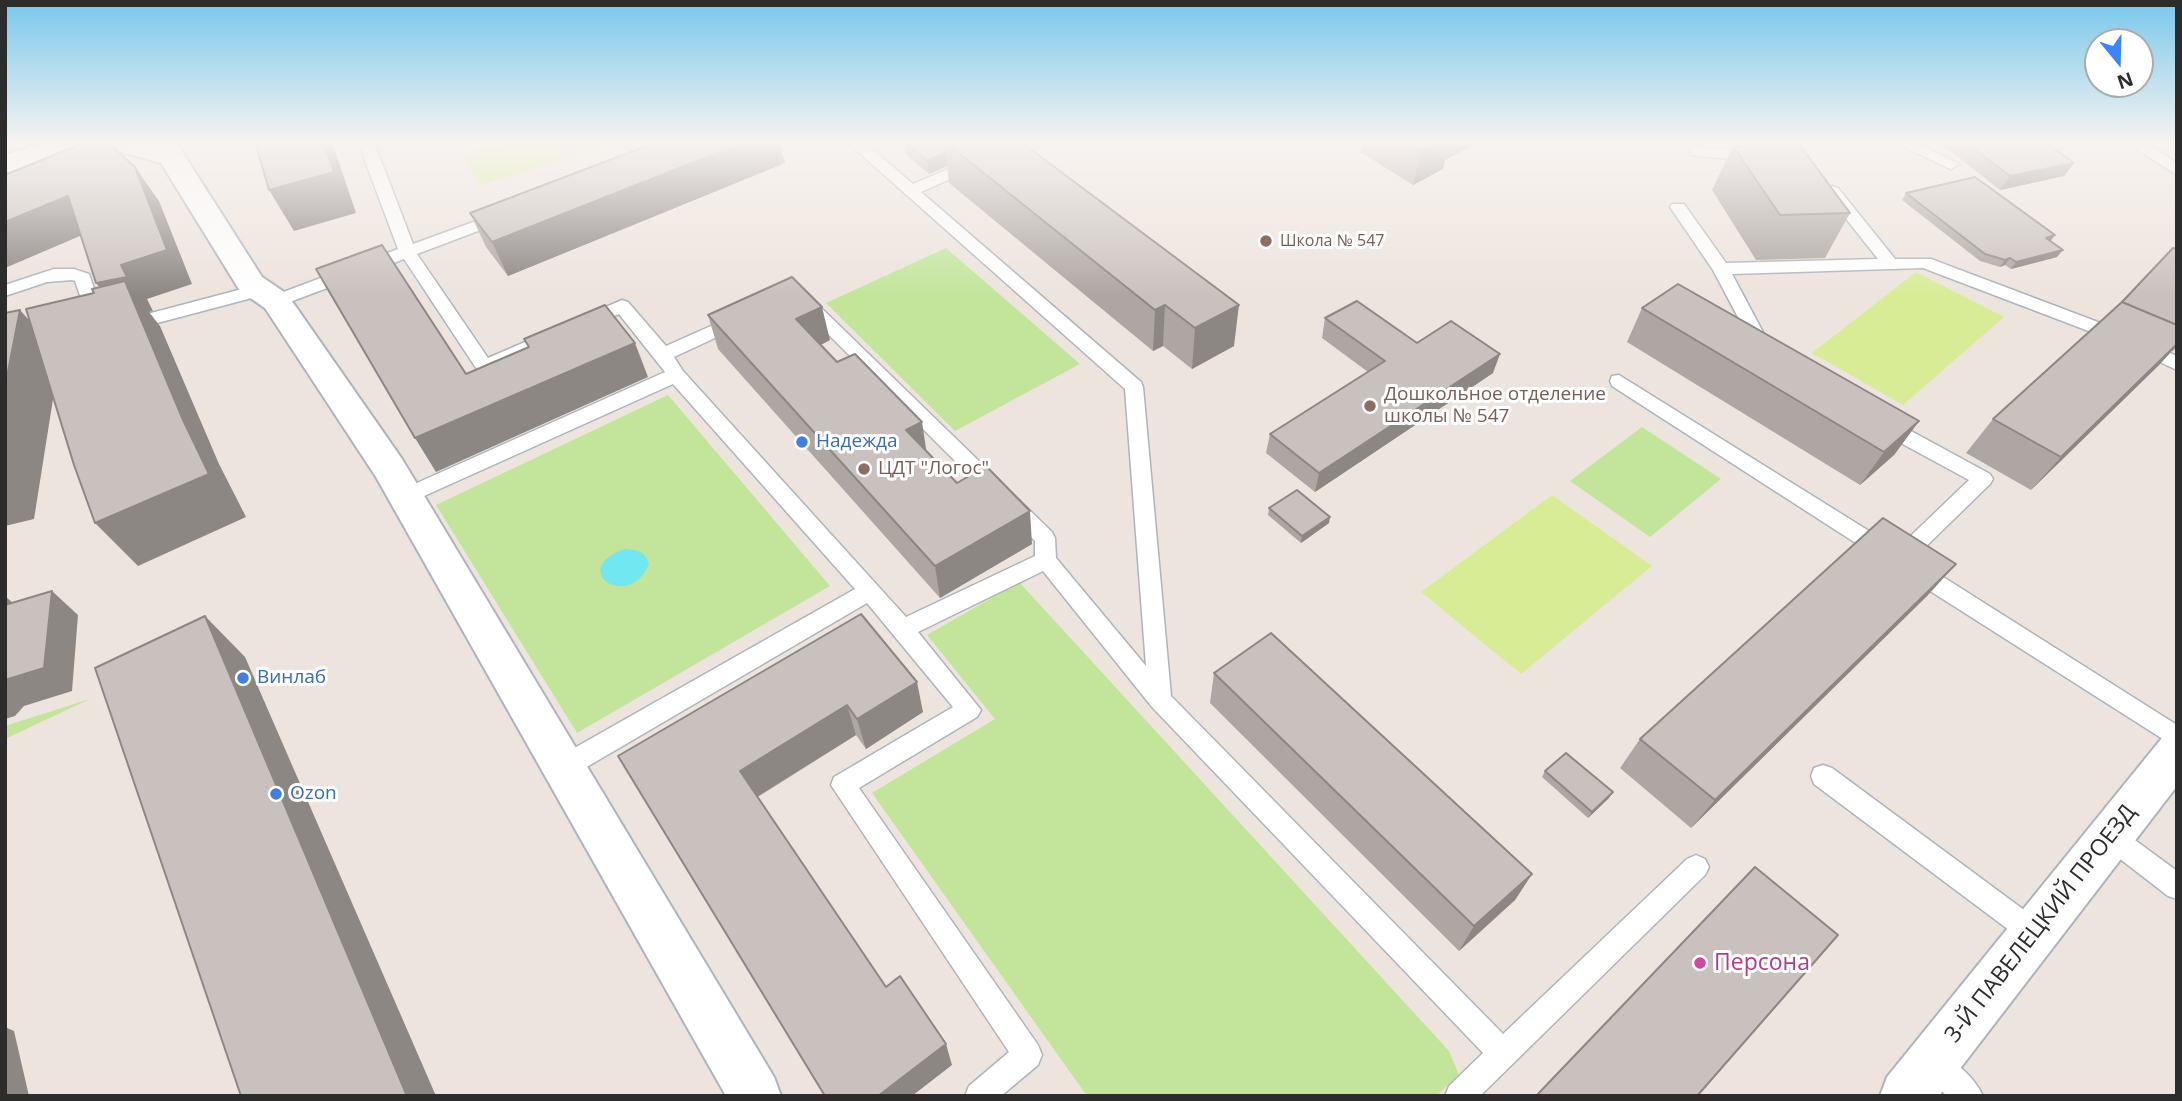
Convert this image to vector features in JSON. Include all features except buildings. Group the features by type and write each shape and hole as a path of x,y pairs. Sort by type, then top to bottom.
{"street":[{"path":"193,193 251,284 268,295 406,496 755,1096"},
{"name":"3-Й ПАВЕЛЕЦКИЙ ПРОЕЗД","path":"1919,1079 2175,755"}],"lane":[{"path":"385,193 408,253 485,367 622,306 676,375 904,629 969,710 844,785 1028,1055 979,1096"},
{"path":"913,193 1134,387 1160,700"},
{"path":"1835,193 1889,263"},
{"path":"1678,207 1721,269 1771,363"},
{"path":"5,290 49,276 77,275 83,278 96,321 100,327 110,329 201,307 268,295 408,253 516,211"},
{"path":"1721,269 1925,263 2113,334 2177,364"},
{"path":"785,300 797,294 1045,538 1046,560 1160,700 1417,962 1501,1052"},
{"path":"663,355 761,311"},
{"path":"406,496 676,375"},
{"path":"1619,381 1899,560 2175,755"},
{"path":"1865,415 1983,479 1899,560"},
{"path":"904,629 1046,560"},
{"path":"564,767 870,591"},
{"path":"1824,776 2034,933"},
{"path":"2111,838 2177,887"},
{"path":"1459,1096 1501,1052 1696,867"},
{"path":"1919,1079 1969,1096"}],"green space":[{"path":"946,248 1080,364 955,431 826,303"},
{"path":"1916,272 2004,317 1903,405 1812,353"},
{"path":"668,395 830,586 577,733 436,505"},
{"path":"1642,427 1721,479 1650,537 1570,481"},
{"path":"1552,495 1652,566 1521,674 1421,592"},
{"path":"1019,582 1449,1051 1459,1075 1436,1096 1087,1096 872,793 995,719 927,635"},
{"path":"90,699 5,739 5,726"}],"water":[{"path":"625,549 640,552 649,563 640,578 629,585 608,583 601,576 601,567 608,558"}],"place":[{"name":"Школа № 547","path":"1266,241"},
{"name":"Дошкольное отделение школы № 547","path":"1370,406"},
{"name":"Надежда","path":"802,442"},
{"name":"ЦДТ \"Логос\"","path":"864,469"},
{"name":"Винлаб","path":"243,678"},
{"name":"Ozon","path":"276,794"},
{"name":"Персона","path":"1700,963"}]}
